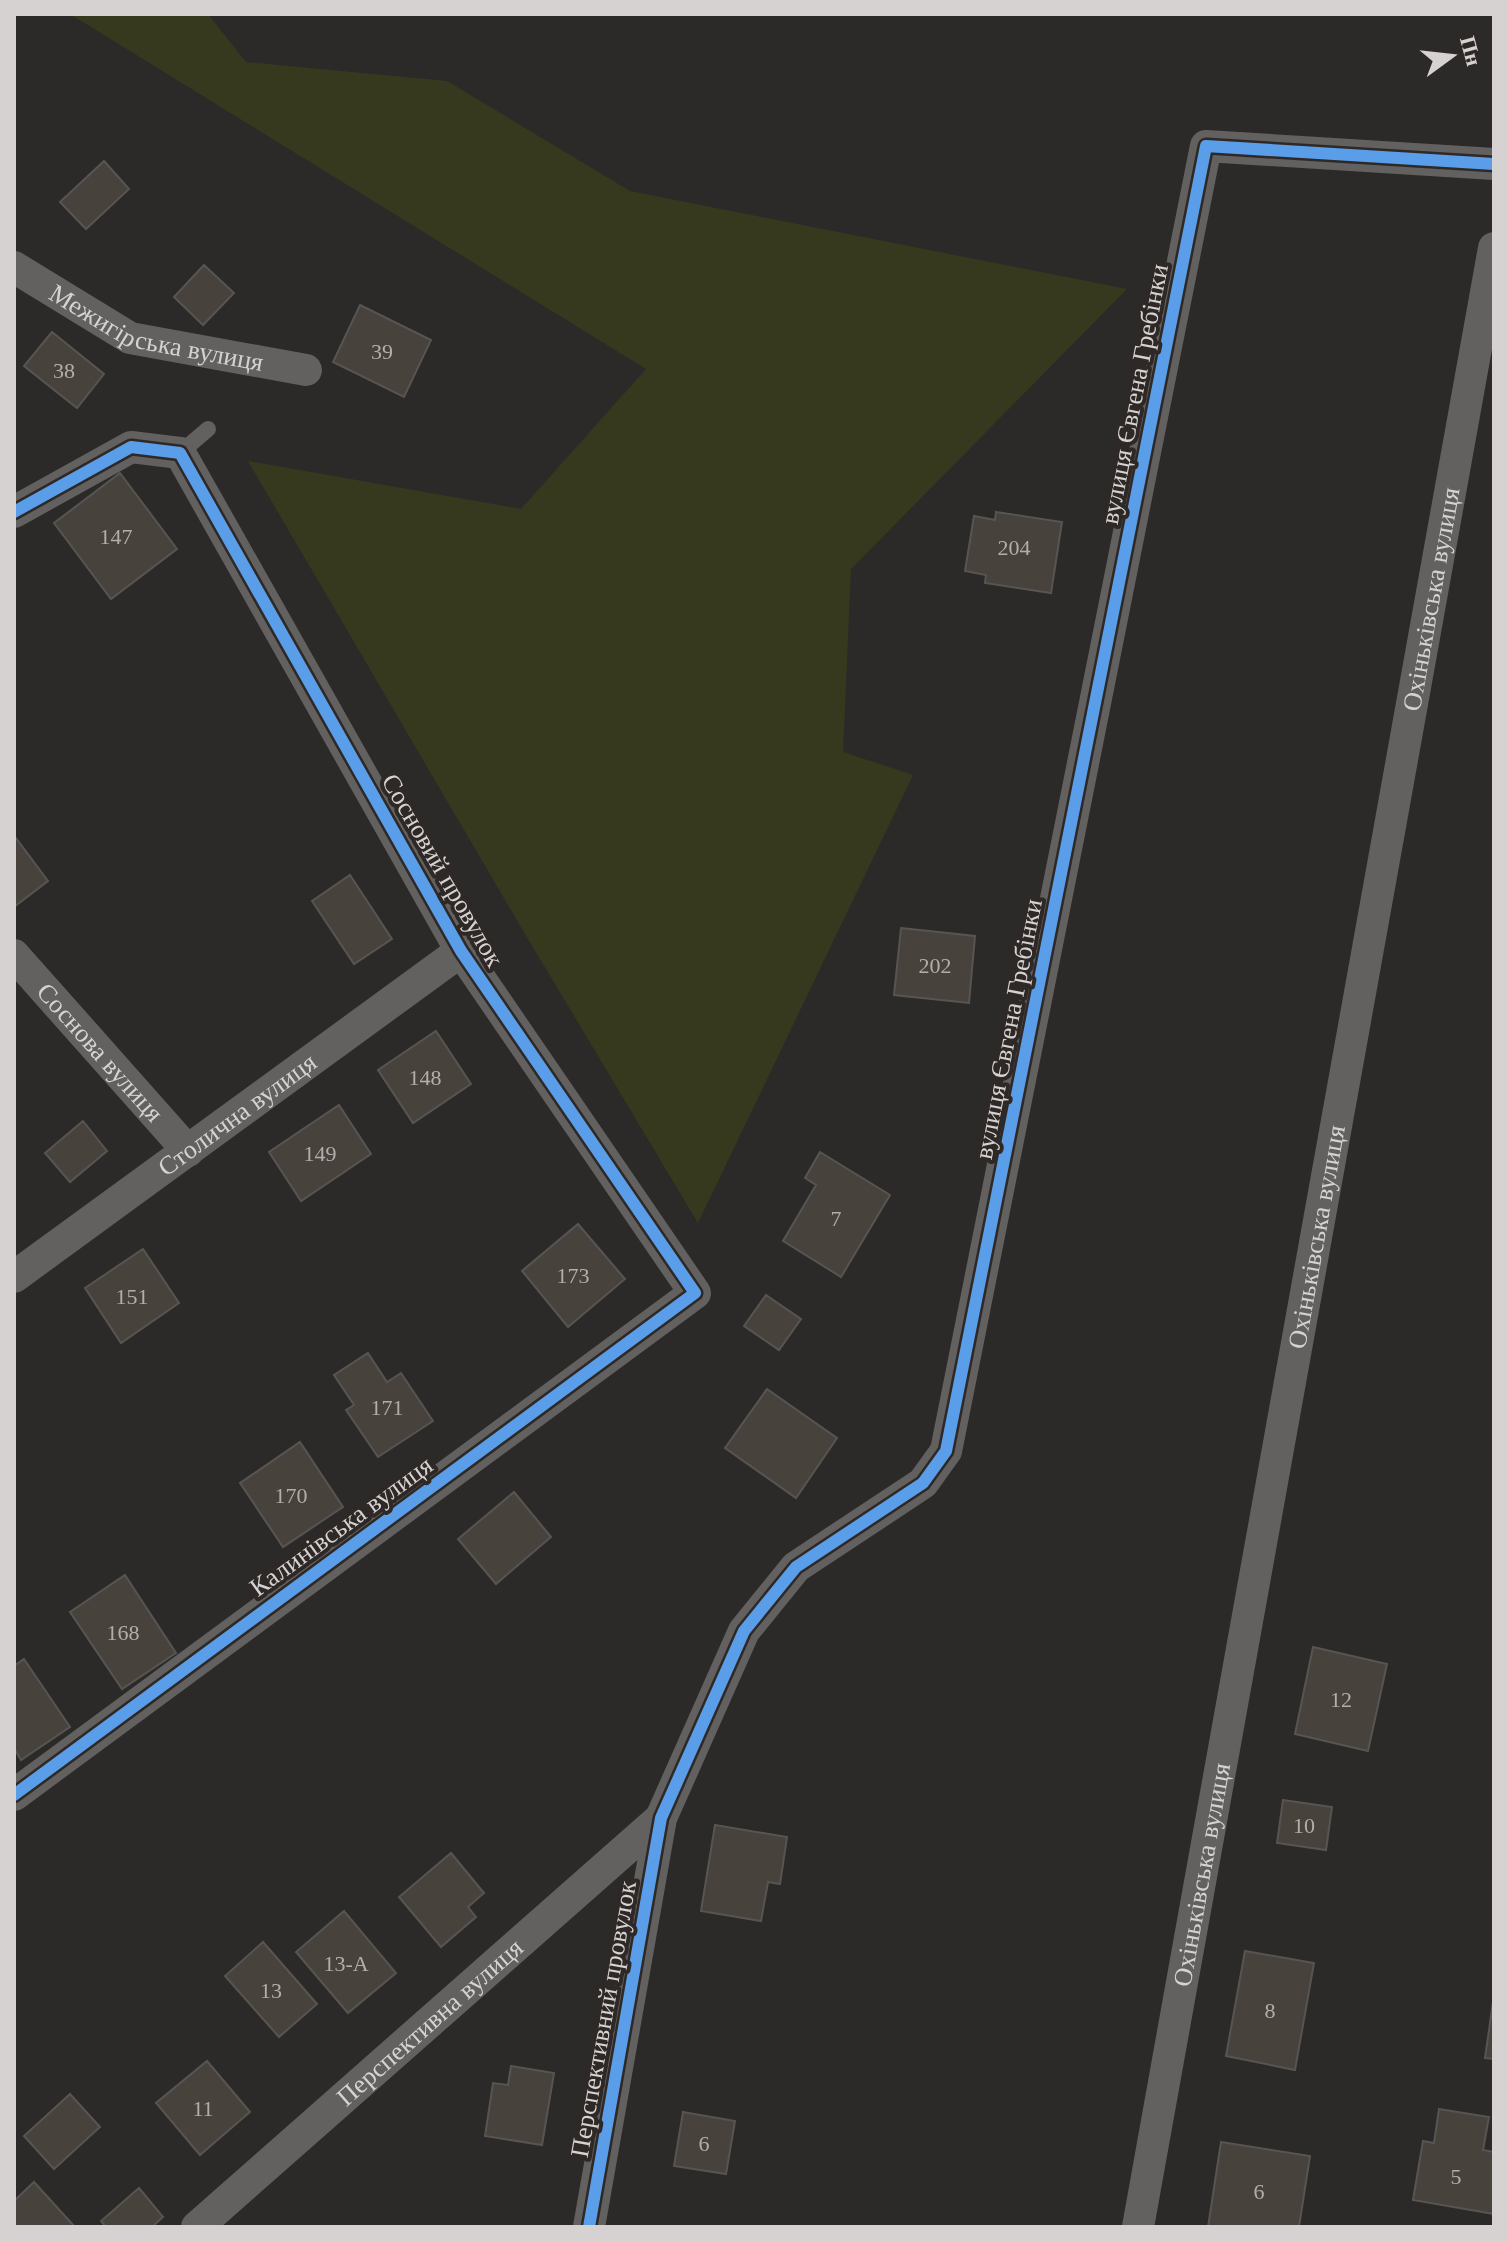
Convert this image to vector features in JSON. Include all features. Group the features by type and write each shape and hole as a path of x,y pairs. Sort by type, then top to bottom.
{"street":[{"name":"вулиця Євгена Гребінки","path":"661,1818 744,1631 796,1567 923,1483 946,1451 1206,146 1494,164"},
{"name":"Охіньківська вулиця","path":"1138,2227 1494,248"},
{"name":"Межигірська вулиця","path":"14,267 130,338 306,370"},
{"path":"14,512 131,447 180,453"},
{"name":"Сосновий провулок","path":"180,453 461,951 695,1293"},
{"name":"Столична вулиця","path":"14,1277 461,951"},
{"name":"Соснова вулиця","path":"14,955 188,1151"},
{"name":"Калинівська вулиця","path":"14,1795 695,1293"},
{"name":"Перспективна вулиця","path":"197,2227 661,1818"},
{"name":"Перспективний провулок","path":"589,2227 661,1818"}],"lane":[{"path":"180,453 208,429"}],"green space":[{"path":"70,14 208,14 246,62 447,81 630,191 1127,289 851,569 843,752 913,775 698,1223 248,461 521,509 646,369"}],"building":[{"path":"104,161 129,189 86,229 60,202"},
{"path":"204,265 234,293 203,325 174,297"},
{"path":"360,305 431,340 404,397 333,362"},
{"path":"52,332 104,374 77,408 24,366"},
{"path":"120,473 177,549 111,599 54,523"},
{"path":"996,512 1062,522 1051,593 985,583 986,575 965,571 974,516 995,520"},
{"path":"14,839 48,881 14,907"},
{"path":"350,875 392,939 354,964 312,901"},
{"path":"901,928 975,936 969,1003 894,995"},
{"path":"436,1031 471,1084 413,1123 378,1070"},
{"path":"339,1105 371,1154 301,1201 269,1152"},
{"path":"83,1121 107,1151 70,1182 45,1153"},
{"path":"820,1152 890,1195 841,1277 783,1241 816,1185 805,1178"},
{"path":"578,1224 625,1279 568,1327 522,1271"},
{"path":"143,1249 179,1303 121,1343 85,1288"},
{"path":"766,1295 801,1319 779,1350 744,1326"},
{"path":"368,1353 387,1382 401,1373 433,1421 378,1457 346,1410 354,1405 334,1375"},
{"path":"767,1389 837,1438 796,1498 725,1448"},
{"path":"300,1442 343,1507 283,1547 240,1483"},
{"path":"514,1492 551,1537 496,1584 458,1539"},
{"path":"125,1575 176,1653 122,1689 70,1612"},
{"path":"1313,1647 1387,1664 1368,1751 1295,1734"},
{"path":"24,1659 70,1727 21,1760 14,1748 14,1666"},
{"path":"1283,1800 1332,1807 1326,1850 1277,1843"},
{"path":"715,1825 787,1837 780,1884 768,1882 761,1921 701,1911"},
{"path":"451,1853 484,1893 468,1907 476,1917 441,1947 399,1897"},
{"path":"344,1911 396,1973 348,2013 296,1952"},
{"path":"263,1942 317,2004 279,2037 225,1976"},
{"path":"1245,1951 1314,1963 1295,2070 1226,2056"},
{"path":"1494,1995 1494,2059 1485,2058"},
{"path":"207,2061 250,2112 200,2155 156,2103"},
{"path":"511,2066 554,2073 542,2145 485,2136 493,2083 508,2085"},
{"path":"70,2094 100,2127 54,2169 24,2136"},
{"path":"1439,2109 1489,2117 1483,2150 1494,2152 1494,2214 1413,2200 1423,2141 1434,2143"},
{"path":"683,2112 735,2121 726,2174 674,2166"},
{"path":"1221,2142 1310,2156 1299,2227 1208,2227"},
{"path":"34,2182 75,2227 14,2227 14,2201"},
{"path":"139,2188 163,2217 152,2227 106,2227 101,2221"}],"cycle path":[{"path":"589,2227 661,1818 744,1631 796,1567 923,1483 946,1451 1206,146 1494,164"},
{"path":"14,512 131,447 180,453 461,951 695,1293 14,1795"}]}
